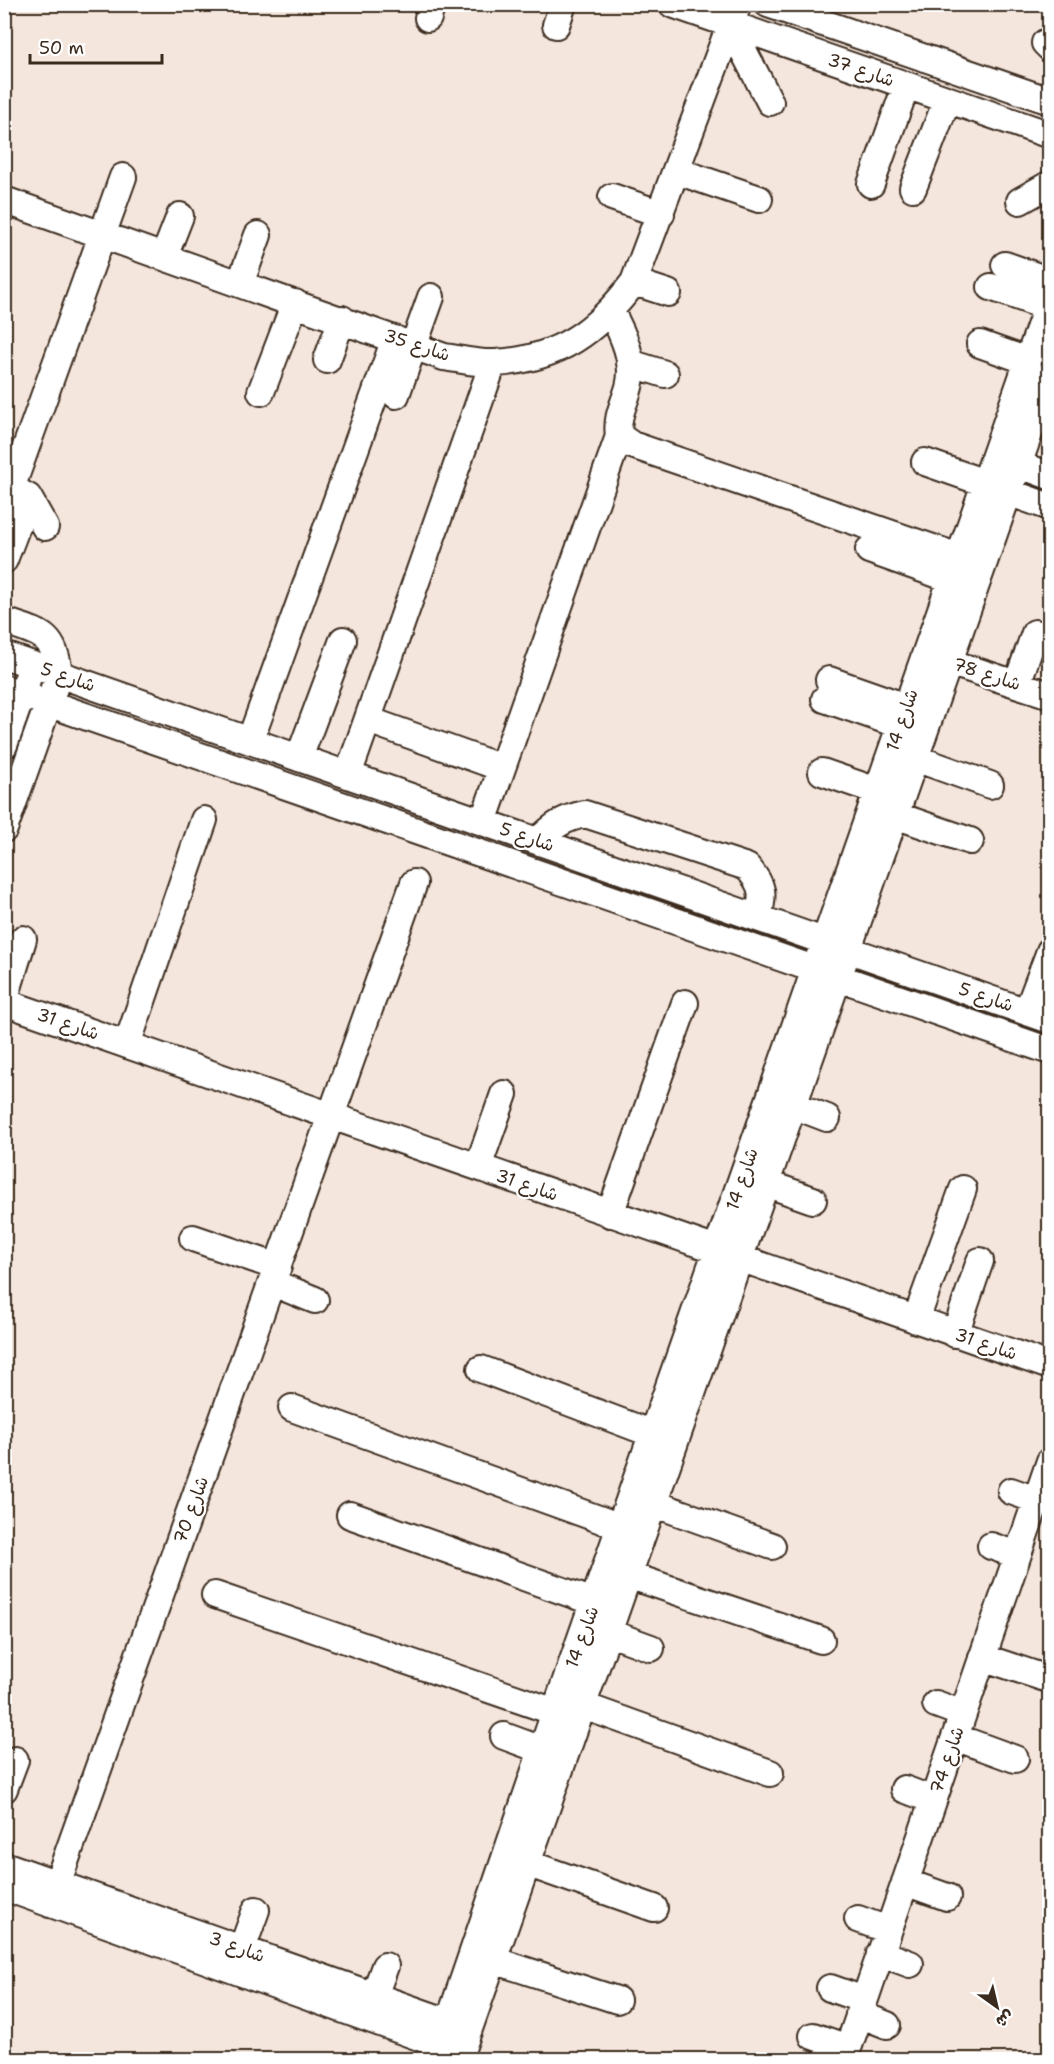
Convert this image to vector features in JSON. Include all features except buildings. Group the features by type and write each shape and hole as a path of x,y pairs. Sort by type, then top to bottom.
{"street":[{"name":"شارع 37","path":"672,4 734,15 906,86 1050,135"},
{"name":"شارع 37","path":"768,4 1050,101"},
{"path":"734,15 770,102"},
{"name":"شارع 35","path":"4,200 444,357 492,363 536,357 577,340 611,312 634,282 734,15"},
{"path":"871,184 906,86"},
{"path":"913,188 947,100"},
{"path":"677,171 759,199"},
{"path":"4,560 15,489 123,177"},
{"path":"1020,201 1050,184"},
{"path":"612,197 661,214"},
{"path":"164,257 180,216"},
{"path":"234,281 252,233"},
{"path":"1005,265 1050,281"},
{"path":"634,282 668,293"},
{"path":"991,288 1048,303"},
{"path":"250,741 404,342 431,297"},
{"path":"261,392 295,303"},
{"name":"شارع 14","path":"452,2044 570,1712 607,1632 655,1504 728,1256 836,945 877,791 903,716 937,658 996,487 1028,361 1048,303"},
{"path":"483,822 619,436 617,422 630,385 630,363 627,345 611,312"},
{"path":"327,360 342,320"},
{"path":"396,395 404,342"},
{"path":"980,344 1028,361"},
{"path":"348,775 492,363"},
{"path":"630,363 664,374"},
{"name":"شارع 14","path":"836,945 895,815 915,758 955,568 996,487 1039,440 1048,384"},
{"path":"619,436 632,445 955,568"},
{"path":"925,462 1050,507"},
{"path":"1018,464 1050,476"},
{"path":"15,489 45,527"},
{"path":"869,550 955,568"},
{"path":"4,621 44,636 57,652 59,674 4,829"},
{"path":"1017,684 1035,633"},
{"path":"299,758 343,640"},
{"name":"شارع 5","path":"4,655 1043,1015"},
{"name":"شارع 78","path":"937,658 1050,695"},
{"path":"4,745 13,691 32,665"},
{"path":"827,690 903,716"},
{"name":"شارع 5","path":"13,691 1050,1051"},
{"path":"368,720 502,768"},
{"path":"915,758 990,784"},
{"path":"822,772 877,791"},
{"path":"538,841 552,826 568,818 585,814 747,867 759,880 763,898 758,918"},
{"path":"895,815 970,841"},
{"path":"127,1045 204,820"},
{"name":"شارع 70","path":"54,1893 414,883"},
{"path":"4,1001 23,939"},
{"path":"1043,1015 1050,951"},
{"name":"شارع 14","path":"452,2044 493,1960 542,1750 570,1712 594,1602 650,1442 728,1256 765,1183 793,1105 826,974"},
{"name":"شارع 31","path":"4,1001 728,1256 1050,1366"},
{"path":"610,1214 685,1003"},
{"path":"478,1167 504,1094"},
{"path":"793,1105 827,1118"},
{"path":"765,1183 813,1200"},
{"path":"916,1320 963,1189"},
{"path":"193,1238 275,1275 315,1300"},
{"path":"955,1334 980,1261"},
{"path":"481,1369 650,1442"},
{"path":"292,1408 621,1527"},
{"path":"583,1426 650,1442"},
{"name":"شارع 74","path":"846,2054 1017,1555 1038,1519 1050,1461"},
{"path":"1011,1491 1038,1519"},
{"path":"655,1504 772,1546"},
{"path":"350,1515 594,1602"},
{"path":"991,1546 1017,1555"},
{"path":"628,1575 821,1640"},
{"path":"215,1595 570,1712 770,1773"},
{"path":"607,1632 651,1648"},
{"path":"982,1657 1045,1678"},
{"path":"936,1704 963,1714"},
{"path":"504,1736 542,1750"},
{"path":"954,1737 1016,1759"},
{"path":"4,1789 15,1760"},
{"path":"904,1789 933,1800"},
{"path":"516,1860 654,1908"},
{"name":"شارع 3","path":"4,1865 54,1893 452,2044"},
{"path":"905,1882 947,1897"},
{"name":"شارع 3","path":"4,1887 54,1893 242,1949 374,1995 452,2044"},
{"path":"242,1949 256,1910"},
{"path":"858,1919 910,1964"},
{"path":"493,1960 616,2000"},
{"path":"374,1995 385,1966"},
{"path":"830,1988 887,2025"},
{"path":"813,2036 846,2054"}],"shaded area":[{"path":"5,5 1049,5 1049,2059 5,2060"}]}
